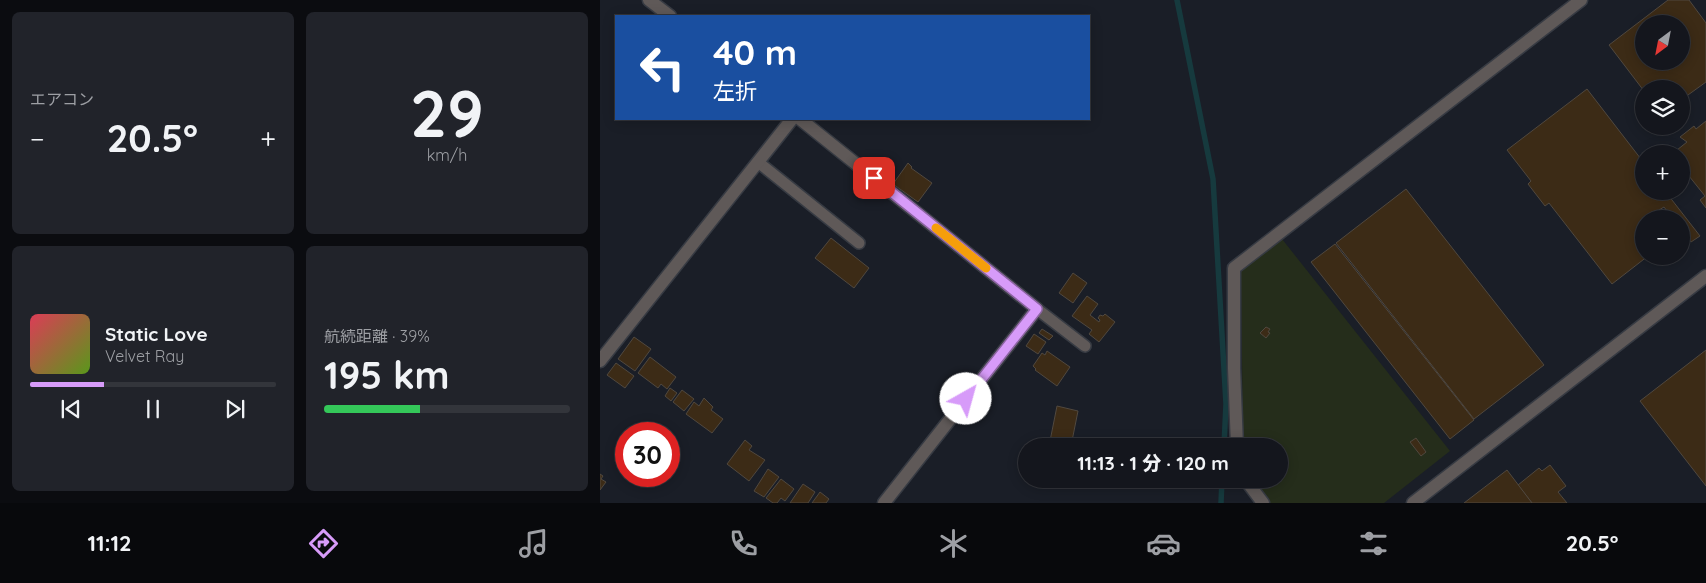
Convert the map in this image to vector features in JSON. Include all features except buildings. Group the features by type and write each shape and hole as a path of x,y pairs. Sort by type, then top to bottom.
{"street":[{"path":"649,0 669,15"},
{"path":"1237,438 1234,368 1234,268 1581,0"},
{"path":"600,361 791,120"},
{"path":"801,120 1037,309 884,503"},
{"path":"1413,503 1706,276"},
{"path":"1252,488 1263,503"}],"lane":[{"path":"758,162 860,243"},
{"path":"1037,309 1085,346"}],"green space":[{"path":"1282,239 1450,451 1384,503 1270,503 1259,488 1288,488 1288,438 1243,438 1241,271"}],"waterway":[{"path":"1177,0 1213,179 1226,404 1224,438"},
{"path":"1221,503 1222,488"}],"slow traffic":[{"path":"936,228 986,268"}],"route":[{"path":"874,178 1037,309 966,399"}]}
